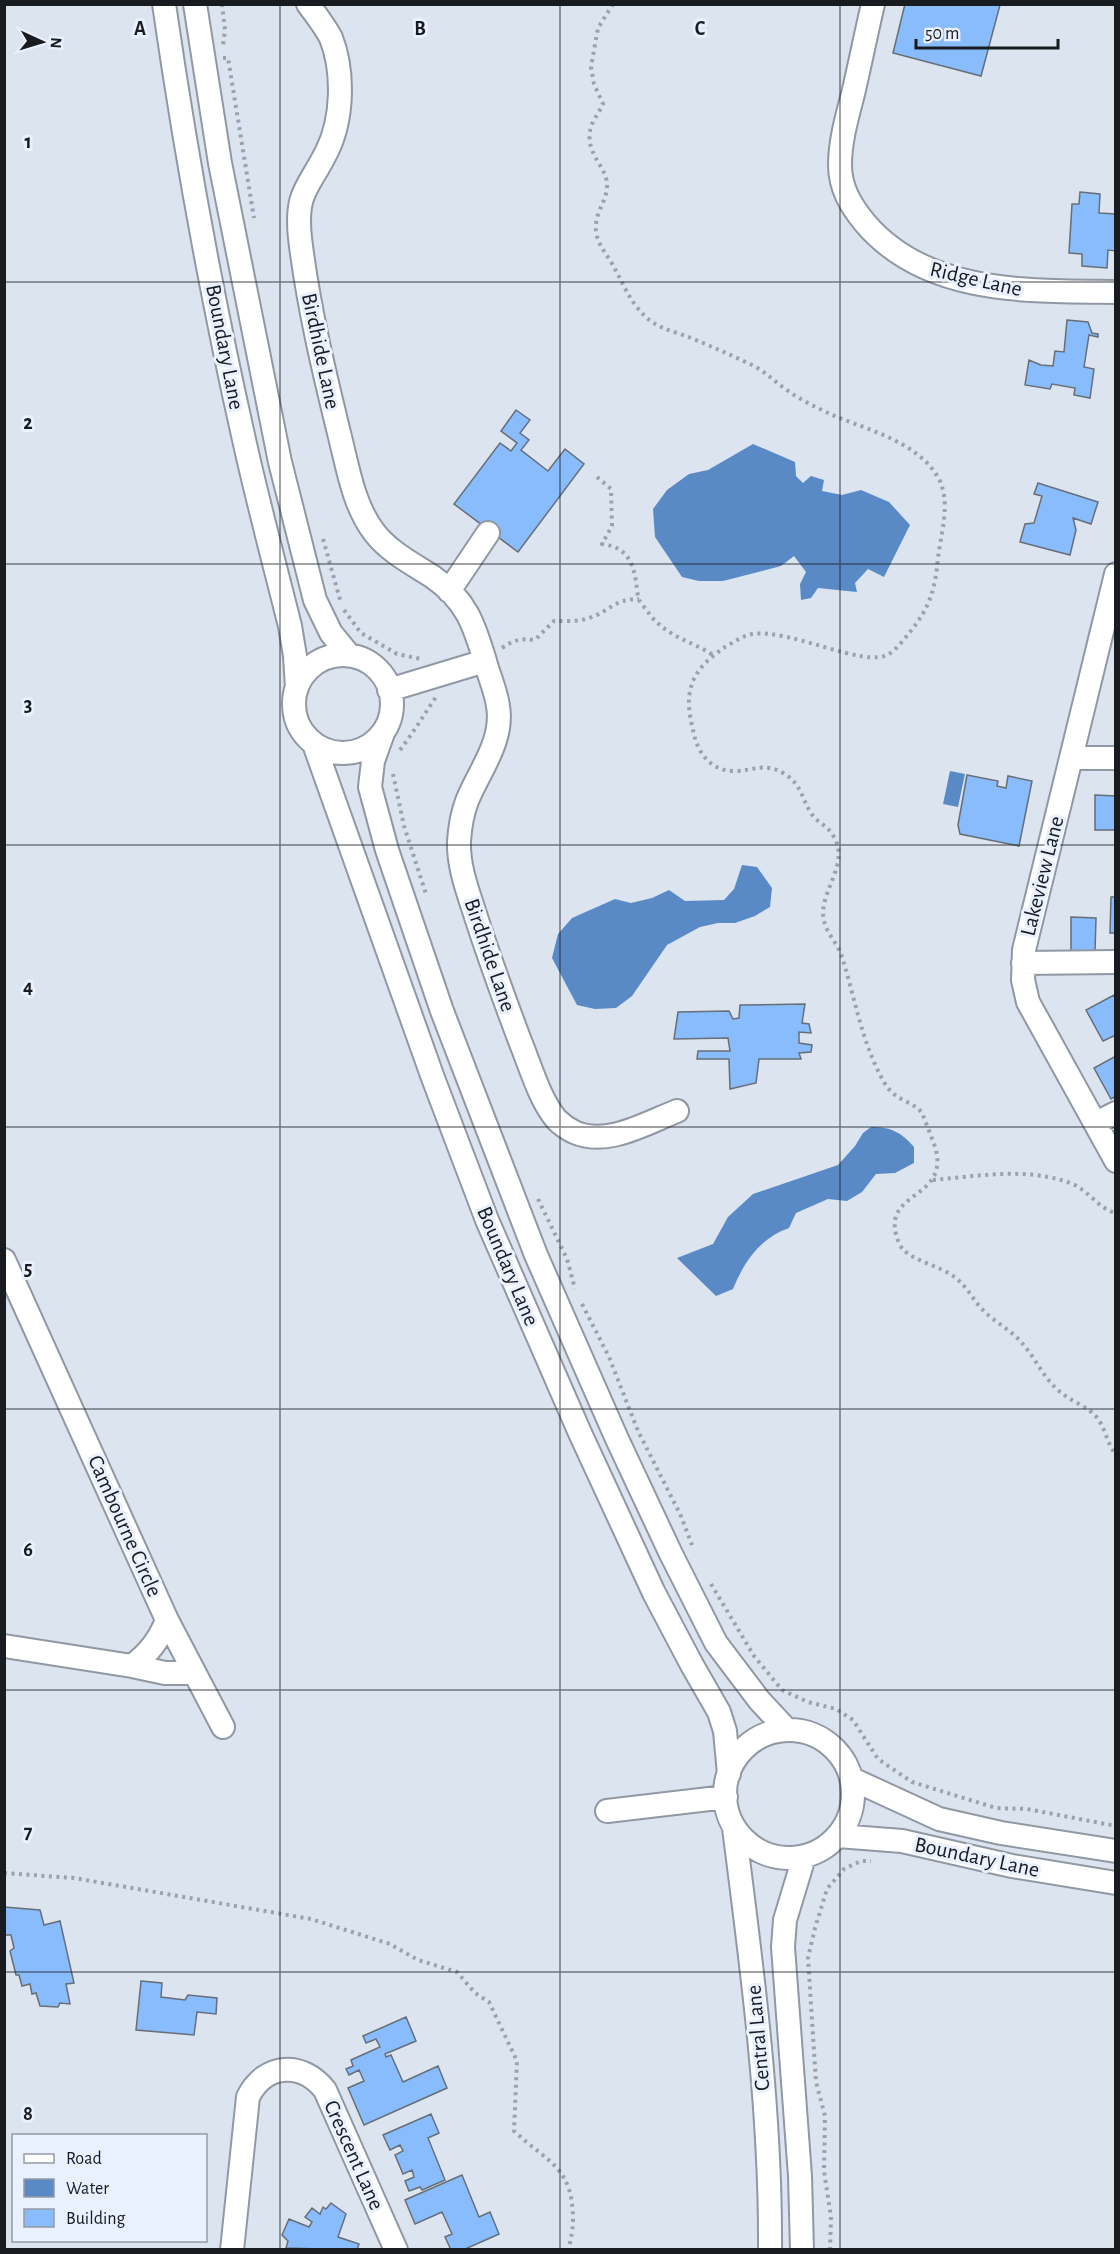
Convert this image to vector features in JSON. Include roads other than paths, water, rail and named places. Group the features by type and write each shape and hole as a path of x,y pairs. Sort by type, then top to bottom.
{"street":[{"name":"Boundary Lane","path":"164,4 175,80 215,304 243,436 290,626 297,688"},
{"name":"Boundary Lane","path":"195,4 220,163 280,462 315,600 331,633 349,655"},
{"name":"Birdhide Lane","path":"308,4 331,40 340,85 338,114 333,138 327,153 308,182 301,198 298,216 311,307 334,413 356,496 374,532 401,557 436,580 465,607 479,639 498,701 499,723 491,752 467,801 461,820 459,843 461,867 487,951 535,1077 558,1120 577,1134 610,1136 677,1111"},
{"name":"Ridge Lane","path":"873,4 847,118 840,166 848,200 874,234 914,264 995,287 1029,291 1116,292"},
{"path":"449,591 488,533"},
{"name":"Lakeview Lane","path":"1116,574 1072,758 1036,895 1023,963 1023,981 1028,1002 1106,1118 1116,1161"},
{"path":"349,655 365,659 379,670 389,690 392,700 390,717 383,733 372,744 358,751 343,753 327,751 314,744 303,732 296,718 294,703 297,688 304,674 316,662 332,656 349,655"},
{"path":"389,690 485,661"},
{"name":"Boundary Lane","path":"383,733 373,760 370,787 387,850 442,1011 536,1255 670,1554 716,1643 759,1700 786,1729"},
{"name":"Boundary Lane","path":"314,744 433,1078 487,1220 580,1433 654,1593 719,1712 725,1731 729,1774"},
{"path":"1072,758 1116,758"},
{"path":"1023,963 1116,962"},
{"name":"Cambourne Circle","path":"4,1260 167,1620 159,1639 148,1654 132,1666"},
{"path":"167,1620 223,1727"},
{"path":"4,1646 165,1673 194,1673"},
{"path":"786,1729 808,1732 828,1742 843,1759 852,1779 853,1799 848,1819 838,1836 823,1849 804,1857 784,1858 765,1854 748,1843 734,1828 726,1807 725,1785 729,1774 732,1764 746,1746 764,1734 786,1729"},
{"name":"Boundary Lane","path":"852,1779 939,1819 1001,1833 1116,1851"},
{"path":"607,1811 726,1797"},
{"name":"Central Lane","path":"734,1828 753,1978 764,2103 770,2250"},
{"name":"Boundary Lane","path":"838,1836 902,1841 1012,1866 1116,1883"},
{"name":"Central Lane","path":"802,2250 800,2176 783,1947 785,1920 804,1857"},
{"name":"Crescent Lane","path":"232,2250 248,2097 259,2079 284,2070 308,2075 318,2081 325,2090 396,2250"}],"water":[{"path":"753,444 795,462 796,476 803,483 811,476 824,480 822,491 842,495 861,490 889,502 910,525 884,577 868,569 855,583 857,592 818,588 811,598 801,600 800,584 806,572 794,556 781,566 723,581 699,581 682,577 655,537 653,509 667,490 689,474 708,470"},
{"path":"950,771 965,774 958,807 943,804"},
{"path":"742,865 757,867 772,888 770,907 755,916 735,923 718,923 700,927 667,945 632,996 616,1008 595,1009 577,1005 552,958 558,934 572,918 615,899 631,903 652,898 669,890 685,901 724,900 734,889"},
{"path":"871,1127 890,1129 905,1138 914,1147 914,1163 895,1173 876,1174 862,1192 847,1201 828,1199 796,1213 789,1228 770,1238 754,1252 742,1269 733,1289 716,1296 677,1258 713,1244 728,1217 753,1194 838,1165 863,1133"}]}
